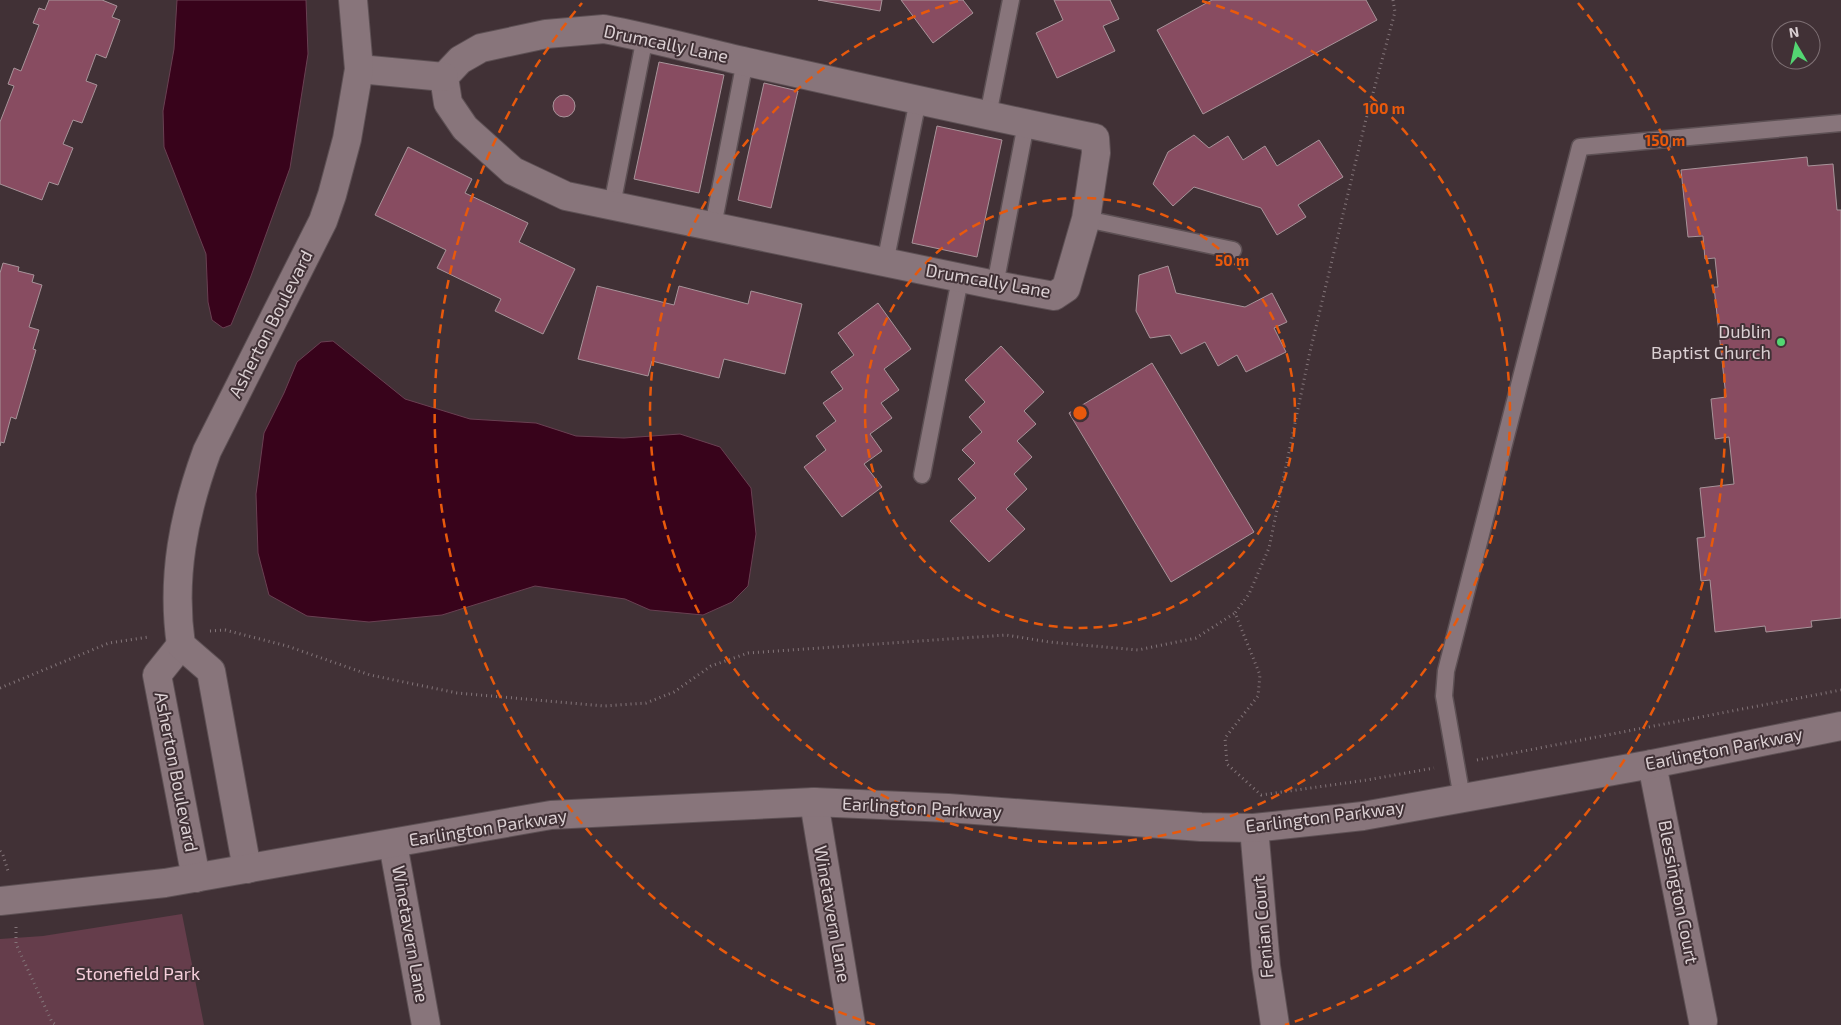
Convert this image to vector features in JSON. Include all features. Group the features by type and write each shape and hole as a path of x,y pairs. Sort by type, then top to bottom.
{"street":[{"name":"Asherton Boulevard","path":"196,878 157,675 180,639 176,591 181,542 196,482 207,451 323,221 332,196 347,139 359,69 353,0"},
{"name":"Drumcally Lane","path":"604,29 988,115 1095,138 1096,153 1086,219 1066,288 1054,296 960,279 566,196 513,171 465,128 448,102 444,77 460,60 481,48 546,34 604,29"},
{"path":"359,69 444,77"},
{"path":"180,639 212,671 247,869"},
{"name":"Earlington Parkway","path":"8,900 196,878 551,815 814,802 948,808 1200,828 1254,828 1363,816 1652,764 1841,726"},
{"name":"Blessington Court","path":"1652,764 1703,1021"},
{"name":"Winetavern Lane","path":"814,802 851,1025"},
{"name":"Fenian Court","path":"1254,828 1266,966 1275,1025"},
{"name":"Winetavern Lane","path":"393,844 426,1025"}],"lane":[{"path":"988,115 1011,0"},
{"path":"612,205 645,37"},
{"path":"713,226 745,61"},
{"path":"885,263 918,100"},
{"path":"1462,798 1444,696 1446,671 1580,147 1841,123"},
{"path":"995,285 1026,124"},
{"path":"1086,219 1233,250"},
{"path":"922,475 960,279"}],"path":[{"path":"0,688 109,643 180,639 226,630 287,646 370,675 457,693 604,706 646,703 674,692 711,666 748,653 1006,635 1049,642 1138,650 1196,638 1235,613 1248,594 1269,548 1309,356 1365,123 1395,12 1393,0"},
{"path":"1235,613 1260,675 1258,696 1225,738 1227,764 1261,795 1367,780 1457,764 1841,690"},
{"path":"8,900 16,944 53,1024"}],"green space":[{"name":"Stonefield Park","path":"182,914 204,1025 0,1025 0,939 43,936"}],"shaded area":[{"path":"177,0 306,0 308,54 290,168 231,325 223,328 212,320 208,302 206,254 164,147 163,111 174,49"},
{"path":"333,341 405,399 470,419 536,423 576,436 624,438 680,434 720,447 751,488 756,534 748,586 732,602 703,615 650,610 625,599 535,586 442,615 369,622 307,616 269,595 258,553 256,494 264,433 297,362 321,342"}],"building":[{"path":"49,0 102,0 117,6 112,17 120,20 106,58 96,54 86,81 97,85 82,123 73,120 63,144 73,148 58,185 49,182 42,200 0,184 0,122 14,86 8,84 14,68 21,71 39,25 33,23 39,8 45,10"},
{"path":"818,0 882,0 880,11"},
{"path":"901,0 963,0 973,13 933,43"},
{"path":"1054,0 1110,0 1119,19 1103,26 1115,51 1057,78 1036,33 1063,20"},
{"path":"1212,0 1366,0 1377,20 1203,114 1157,30"},
{"path":"659,62 724,75 699,193 634,179"},
{"path":"764,83 798,91 771,208 738,200"},
{"path":"564,95 574,102 575,106 568,116 564,117 554,110 553,106 560,96"},
{"path":"937,126 1002,140 977,257 912,243"},
{"path":"1194,135 1209,148 1228,136 1243,160 1265,146 1277,166 1319,140 1343,177 1298,205 1306,217 1277,235 1261,208 1194,187 1173,206 1153,184 1168,152"},
{"path":"408,147 472,179 465,193 528,223 519,242 575,269 543,334 495,311 501,299 437,268 446,250 375,215"},
{"name":"Dublin Baptist Church","path":"1807,157 1808,166 1833,164 1837,210 1841,210 1841,618 1811,621 1812,627 1766,632 1765,626 1715,632 1710,580 1701,581 1697,538 1705,537 1700,488 1734,484 1729,437 1715,439 1711,399 1726,397 1714,287 1718,287 1715,258 1705,259 1703,236 1688,237 1681,170"},
{"path":"3,263 19,267 18,271 34,275 32,282 42,285 29,327 39,330 33,349 36,350 16,419 11,417 4,443 1,442 0,446 0,273"},
{"path":"1168,266 1176,293 1245,307 1272,293 1287,322 1274,328 1286,352 1246,372 1237,355 1218,366 1205,342 1181,354 1170,335 1150,338 1136,311 1139,275"},
{"path":"597,286 674,305 679,286 748,304 751,291 802,304 785,374 724,359 719,378 652,361 648,376 578,359"},
{"path":"878,303 911,349 884,369 899,390 881,403 892,418 870,434 882,451 864,464 882,487 842,517 804,467 826,450 816,436 836,421 823,403 843,389 831,372 854,355 838,333"},
{"path":"1001,346 1044,392 1024,411 1036,424 1017,441 1032,457 1014,474 1027,489 1006,509 1025,529 989,562 950,521 976,498 958,479 975,463 962,450 982,432 969,417 985,402 965,380"},
{"path":"1152,363 1254,532 1171,582 1069,413"}],"place":[{"name":"Dublin Baptist Church","path":"1781,342"}]}
